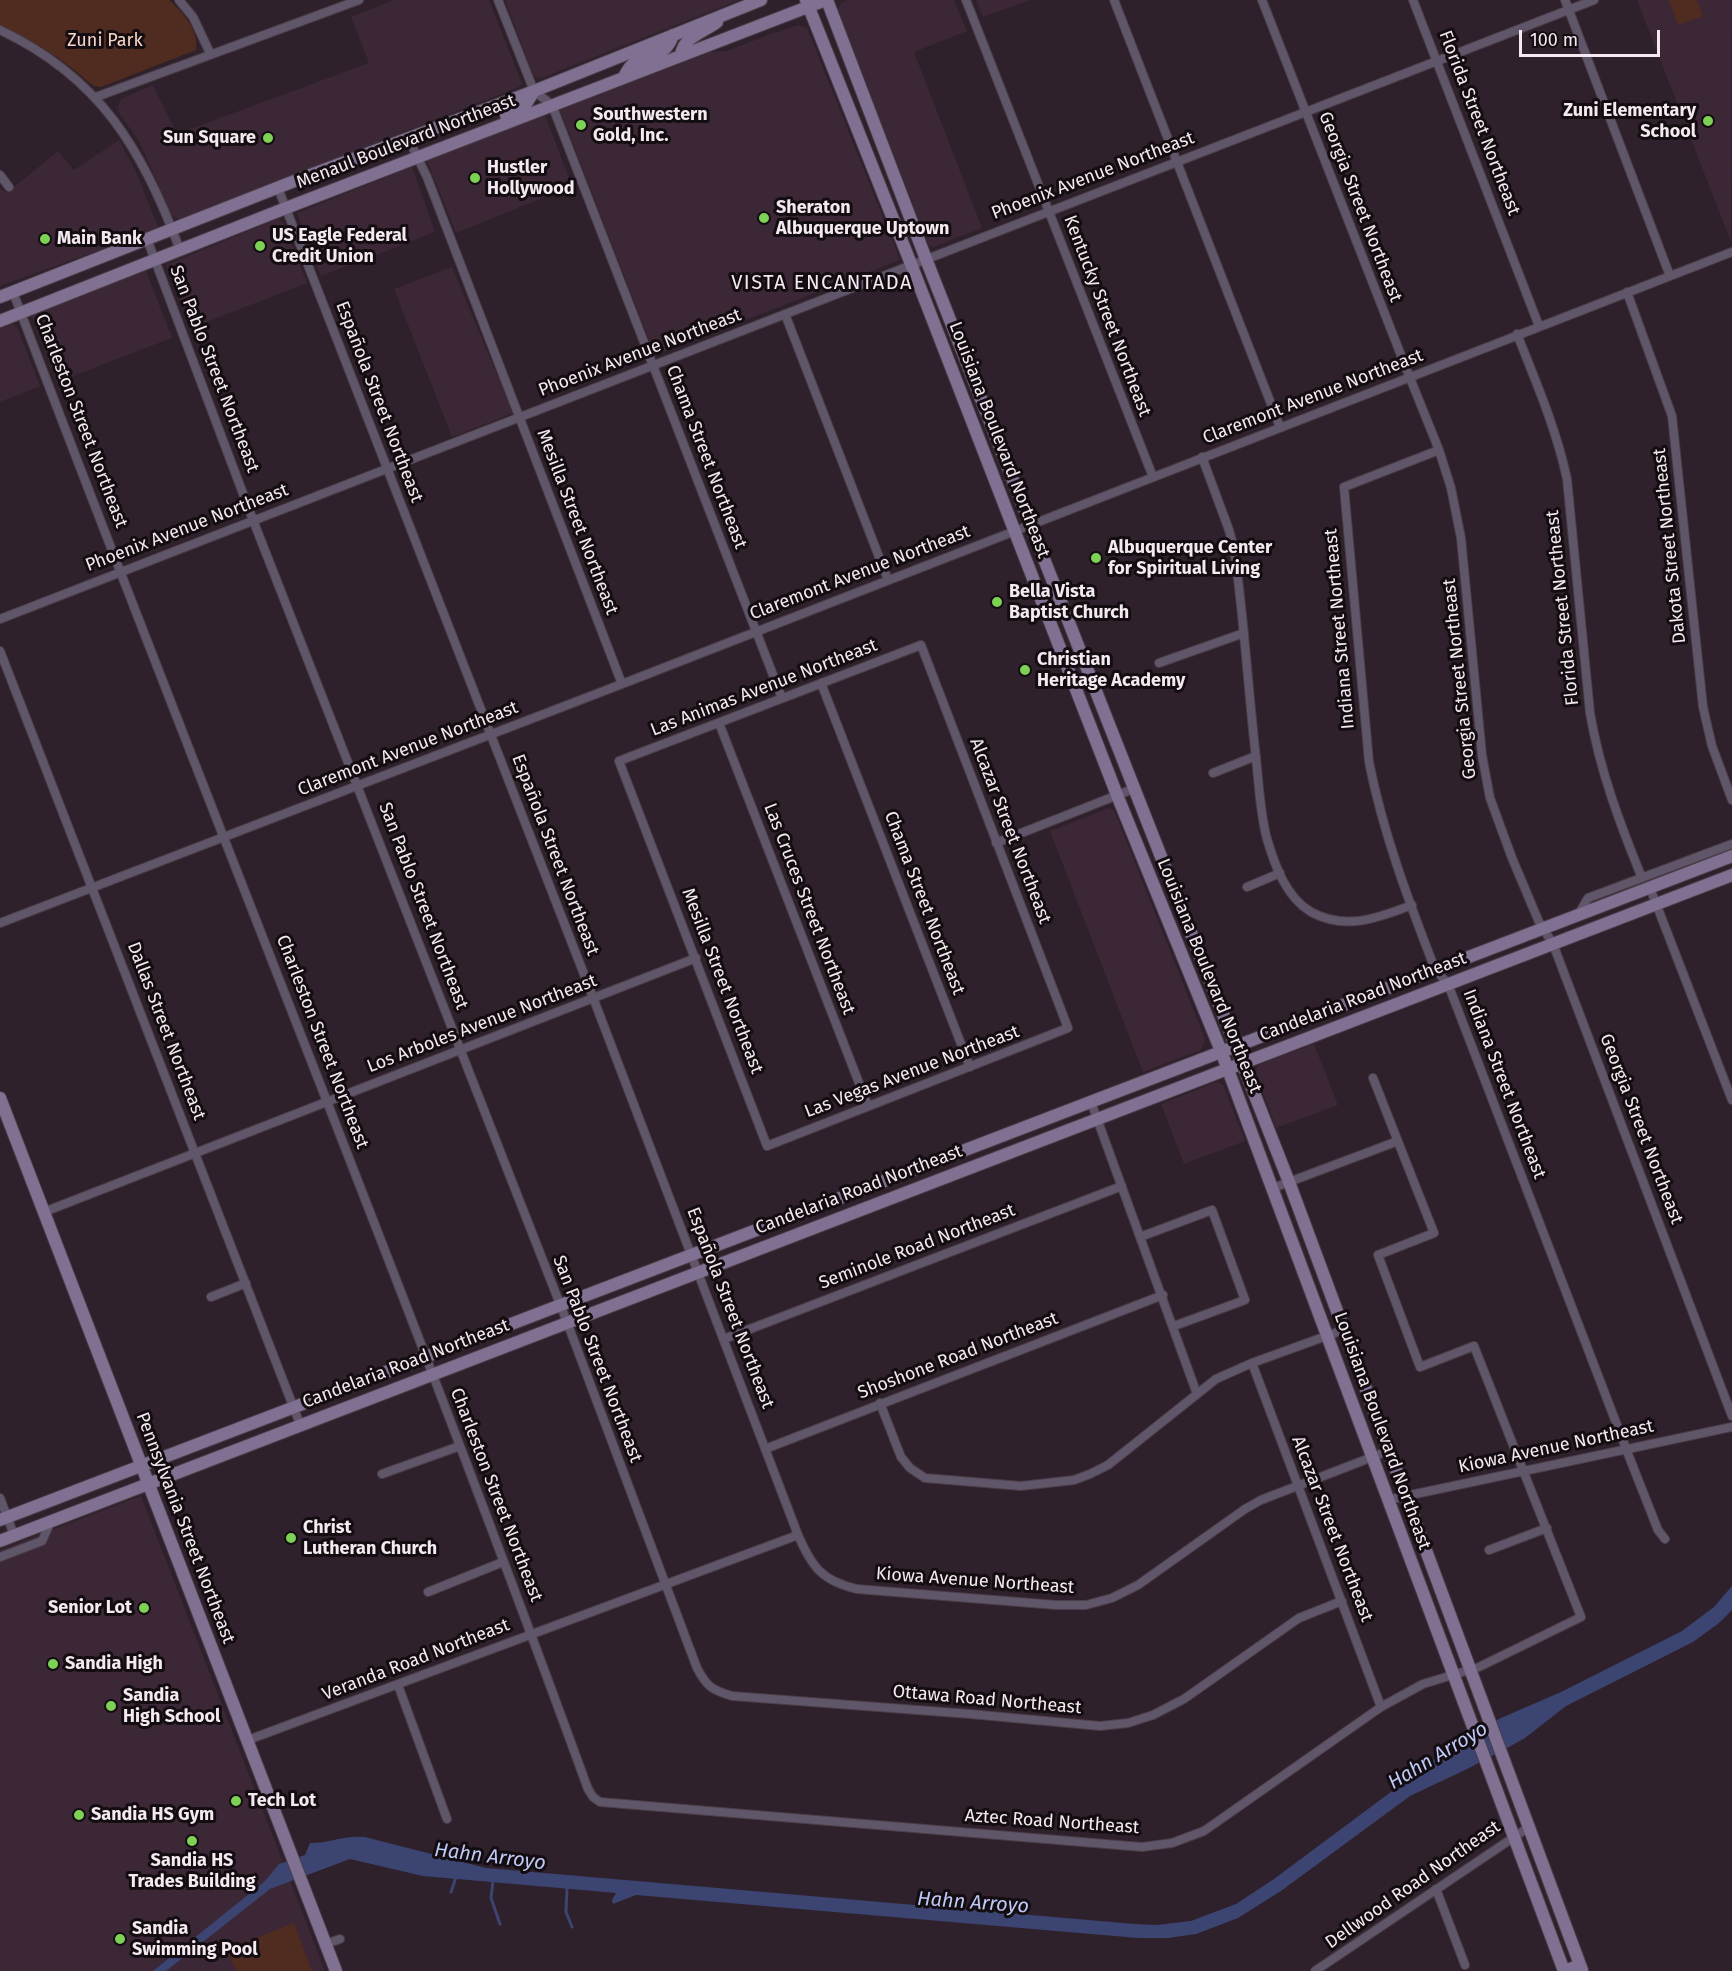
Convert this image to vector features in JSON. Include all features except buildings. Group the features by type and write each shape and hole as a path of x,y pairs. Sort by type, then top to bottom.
{"main road":[{"name":"Menaul Boulevard Northeast","path":"0,297 534,91 761,0"},
{"name":"Menaul Boulevard Northeast","path":"0,321 681,55 808,3 827,0"},
{"name":"Louisiana Boulevard Northeast","path":"827,0 1133,789 1289,1182 1581,1968"},
{"name":"Louisiana Boulevard Northeast","path":"808,3 1118,795 1221,1051 1564,1971"},
{"path":"681,55 682,48 690,38 705,31 730,12"},
{"path":"624,77 634,63 669,47 673,35"},
{"path":"552,105 559,89 586,77 605,62"},
{"path":"486,130 500,117 524,107 534,91"},
{"name":"Candelaria Road Northeast","path":"4,1519 1578,915 1646,883 1732,856"},
{"name":"Candelaria Road Northeast","path":"0,1540 1732,875"},
{"name":"Pennsylvania Street Northeast","path":"0,1098 336,1971"},
{"path":"1564,1971 1581,1968"}],"street":[{"path":"179,0 193,17 210,53"},
{"path":"96,97 210,53 359,0"},
{"path":"498,0 534,91 552,105"},
{"name":"Kentucky Street Northeast","path":"966,0 1152,477"},
{"path":"1114,0 1280,427"},
{"name":"Georgia Street Northeast","path":"1262,0 1439,450 1451,488 1461,538 1482,755 1491,798 1512,858 1542,928 1553,944 1732,1416"},
{"name":"Florida Street Northeast","path":"1413,0 1539,326"},
{"path":"1565,0 1670,276"},
{"name":"Phoenix Avenue Northeast","path":"0,619 1594,0"},
{"path":"0,30 25,42 62,66 96,97 128,138 154,185 180,250"},
{"name":"Chama Street Northeast","path":"552,105 782,698"},
{"name":"Mesilla Street Northeast","path":"408,138 427,177 622,684"},
{"path":"0,175 9,187"},
{"name":"Española Street Northeast","path":"278,188 699,1271 798,1535"},
{"name":"San Pablo Street Northeast","path":"147,239 254,520 567,1322 665,1585"},
{"name":"Claremont Avenue Northeast","path":"0,923 491,735 1732,252"},
{"name":"Charleston Street Northeast","path":"14,292 433,1374 588,1788 593,1797 600,1802"},
{"name":"Dakota Street Northeast","path":"1627,292 1672,416 1703,707 1712,746 1732,800"},
{"path":"785,314 888,580"},
{"name":"Florida Street Northeast","path":"1517,334 1555,429 1567,479 1590,713 1596,747 1610,796 1646,883 1658,904 1732,1100"},
{"name":"Indiana Street Northeast","path":"1439,450 1344,487 1369,762 1383,825 1435,969 1448,984 1658,1530 1665,1539"},
{"path":"1202,457 1230,530 1234,548 1262,820 1287,889 1310,911 1336,921 1351,923 1367,921 1412,905"},
{"path":"1159,663 1244,633"},
{"name":"Las Animas Avenue Northeast","path":"619,761 921,645"},
{"name":"Alcazar Street Northeast","path":"921,645 1068,1028"},
{"name":"Dallas Street Northeast","path":"0,651 300,1424"},
{"name":"Chama Street Northeast","path":"821,683 970,1067"},
{"name":"Las Cruces Street Northeast","path":"719,723 868,1106"},
{"path":"1213,773 1256,756"},
{"name":"Mesilla Street Northeast","path":"619,761 767,1146"},
{"path":"996,843 1133,789"},
{"path":"1646,883 1732,844"},
{"path":"1247,887 1280,873"},
{"name":"Los Arboles Avenue Northeast","path":"44,1212 696,958"},
{"name":"Las Vegas Avenue Northeast","path":"767,1146 1068,1028"},
{"path":"1373,1078 1434,1233 1378,1255 1420,1367 1474,1346 1547,1528 1490,1550"},
{"path":"1091,1102 1197,1394"},
{"path":"1273,1188 1398,1141"},
{"name":"Seminole Road Northeast","path":"724,1339 1122,1186"},
{"path":"1140,1237 1212,1210 1245,1300 1174,1326"},
{"path":"211,1297 246,1283"},
{"name":"Shoshone Road Northeast","path":"765,1449 1162,1295"},
{"path":"880,1403 901,1457 910,1468 925,1479 1022,1486 1053,1484 1090,1474 1108,1465 1216,1379 1252,1363 1343,1330"},
{"name":"Alcazar Street Northeast","path":"1252,1363 1381,1707"},
{"name":"Kiowa Avenue Northeast","path":"1388,1500 1732,1427"},
{"path":"382,1474 460,1446"},
{"name":"Kiowa Avenue Northeast","path":"798,1535 807,1556 822,1575 838,1585 857,1589 1044,1604 1086,1605 1112,1598 1138,1585 1261,1500 1388,1451"},
{"path":"0,1498 4,1519 15,1535"},
{"path":"0,1557 42,1541 51,1521"},
{"name":"Aztec Road Northeast","path":"600,1802 1142,1847 1172,1843 1204,1831 1381,1707 1423,1684 1479,1667 1581,1617 1547,1528"},
{"name":"Veranda Road Northeast","path":"248,1740 798,1535"},
{"path":"428,1592 503,1563"},
{"name":"Ottawa Road Northeast","path":"665,1585 697,1668 704,1681 713,1690 732,1696 1100,1726 1128,1724 1154,1715 1184,1700 1299,1618 1342,1601"},
{"path":"398,1685 447,1819"},
{"name":"Dellwood Road Northeast","path":"1321,1970 1529,1827"},
{"path":"1436,1889 1465,1965"},
{"path":"326,1944 340,1939"}],"shaded area":[{"path":"394,0 489,0 522,83 519,87 180,219 172,216 139,141 119,113 118,106 121,99 153,85 175,130 182,132 369,63 351,17"},
{"path":"505,0 739,0 541,78 534,77"},
{"path":"848,0 954,0 967,31 914,52 982,228 933,247 929,246 838,10 841,3"},
{"path":"976,0 1030,0 983,17"},
{"name":"Zuni Elementary School","path":"1637,0 1732,0 1731,242"},
{"path":"798,25 807,28 900,260 655,355 560,110 711,52 727,51"},
{"path":"545,115 572,186 456,233 427,161"},
{"path":"119,140 137,174 158,227 0,286 0,188 7,193 58,151 74,170"},
{"path":"412,167 435,232 321,276 297,213"},
{"path":"278,219 283,222 307,283 191,328 166,265"},
{"path":"452,267 513,413 452,437 394,289"},
{"path":"146,271 172,338 57,382 31,315"},
{"path":"13,324 17,327 40,386 0,402 0,329"},
{"path":"1109,808 1114,810 1205,1039 1201,1050 1143,1072 1050,831"},
{"path":"1314,1044 1338,1105 1276,1128 1255,1070 1260,1064"},
{"path":"1217,1082 1223,1085 1245,1141 1184,1164 1161,1104"},
{"name":"Sandia High School","path":"141,1496 325,1971 0,1971 0,1550"}],"green space":[{"name":"Zuni Park","path":"0,0 169,0 180,10 192,29 196,50 97,87 31,41 0,26"},
{"path":"1669,0 1697,0 1703,16 1678,25"},
{"path":"294,1923 312,1971 236,1971 227,1949"}],"water":[{"path":"1732,1586 1732,1610 1719,1623 1693,1642 1566,1706 1525,1738 1410,1796 1281,1891 1238,1918 1196,1934 1168,1938 1138,1938 636,1895 613,1904 612,1900 616,1893 423,1876 350,1859 270,1889 166,1971 153,1971 264,1882 279,1864 305,1855 310,1843 357,1837 365,1837 486,1868 1135,1924 1157,1925 1191,1921 1236,1904 1274,1879 1466,1736 1561,1692 1682,1631 1714,1607"}],"waterway":[{"path":"451,1892 456,1877"},
{"path":"493,1880 491,1898 500,1924"},
{"path":"567,1888 566,1912 572,1927"}],"place":[{"name":"Zuni Elementary School","path":"1708,121"},
{"name":"Southwestern Gold, Inc.","path":"581,125"},
{"name":"Sun Square","path":"268,138"},
{"name":"Hustler Hollywood","path":"475,178"},
{"name":"Sheraton Albuquerque Uptown","path":"764,218"},
{"name":"Main Bank","path":"45,239"},
{"name":"US Eagle Federal Credit Union","path":"260,246"},
{"name":"Albuquerque Center for Spiritual Living","path":"1096,558"},
{"name":"Bella Vista Baptist Church","path":"997,602"},
{"name":"Christian Heritage Academy","path":"1025,670"},
{"name":"Christ Lutheran Church","path":"291,1538"},
{"name":"Senior Lot","path":"144,1608"},
{"name":"Sandia High","path":"53,1664"},
{"name":"Sandia High School","path":"111,1706"},
{"name":"Tech Lot","path":"236,1801"},
{"name":"Sandia HS Gym","path":"79,1815"},
{"name":"Sandia HS Trades Building","path":"192,1841"},
{"name":"Sandia Swimming Pool","path":"120,1939"}],"district":[{"name":"VISTA ENCANTADA","path":"822,283"}],"water label":[{"name":"Hahn Arroyo","path":"1438,1756"},
{"name":"Hahn Arroyo","path":"490,1857"},
{"name":"Hahn Arroyo","path":"973,1903"}]}
